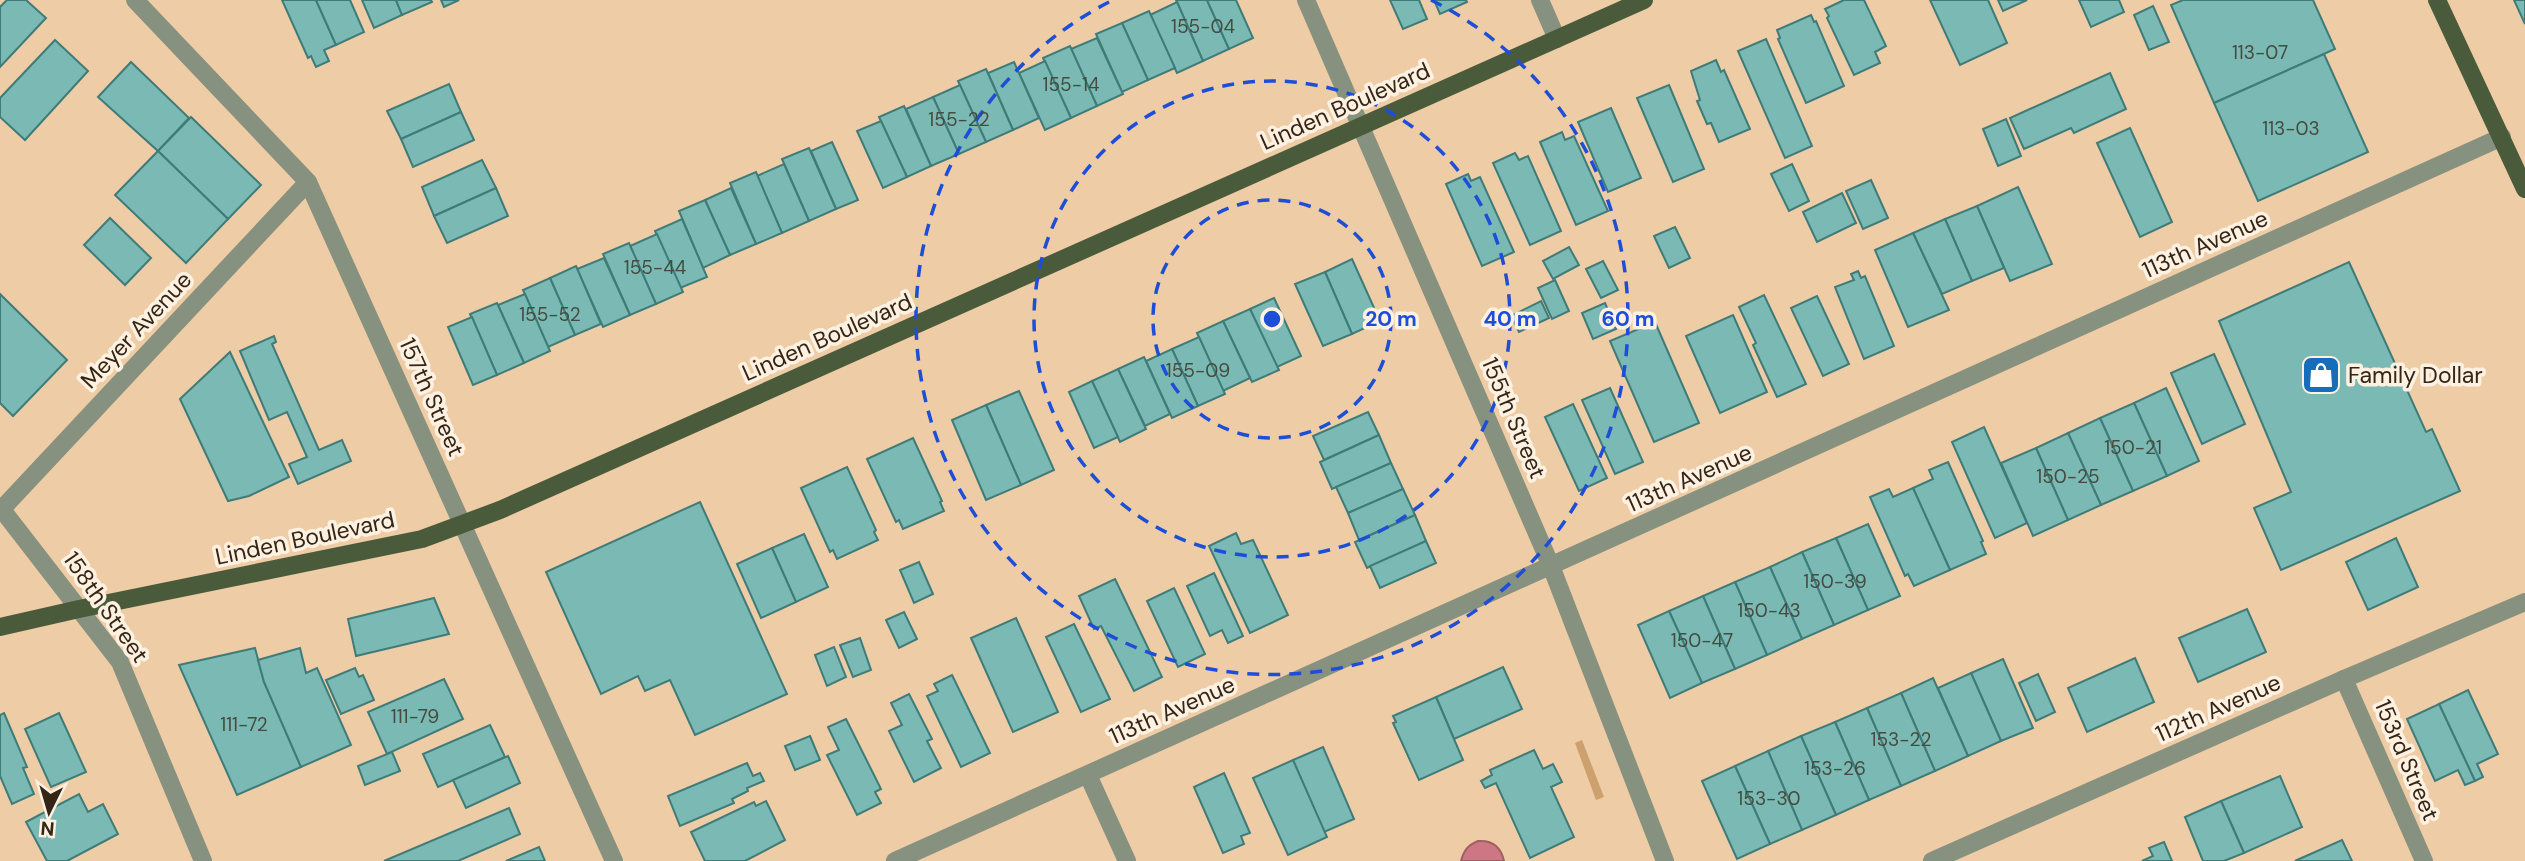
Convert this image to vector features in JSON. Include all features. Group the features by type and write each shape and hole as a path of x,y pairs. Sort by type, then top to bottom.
{"main road":[{"name":"Linden Boulevard","path":"0,628 79,609 422,539 500,510 1644,0"},
{"path":"2437,0 2525,189"}],"street":[{"name":"157th Street","path":"135,0 308,182 614,861"},
{"name":"155th Street","path":"1306,0 1551,566 1665,861"},
{"path":"1540,0 1557,39"},
{"name":"113th Avenue","path":"895,861 2502,137"},
{"name":"Meyer Avenue","path":"1,509 308,182"},
{"name":"158th Street","path":"1,509 120,662 204,861"},
{"name":"112th Avenue","path":"1932,861 2525,602"},
{"name":"153rd Street","path":"2344,679 2424,861"},
{"path":"1088,775 1127,861"}],"shaded area":[{"path":"1582,740 1604,797 1596,800 1575,743"},
{"path":"1478,841 1495,845 1504,861 1461,861 1467,848"}],"building":[{"path":"7,0 26,0 46,18 0,67 0,7"},
{"path":"282,0 316,0 336,45 324,50 329,61 316,67 311,56 308,58"},
{"path":"316,0 350,0 364,32 336,45"},
{"path":"362,0 396,0 402,15 374,28"},
{"path":"396,0 431,0 432,2 402,15"},
{"path":"441,0 459,0 444,7"},
{"path":"1176,0 1207,0 1229,49 1203,61"},
{"path":"1207,0 1236,0 1253,38 1229,49"},
{"path":"1390,0 1419,0 1427,19 1403,29"},
{"path":"1434,0 1466,0 1467,2 1440,14"},
{"path":"1844,0 1864,0 1886,46 1875,52 1880,63 1854,75 1825,9"},
{"path":"1930,0 1988,0 2007,43 1960,65"},
{"path":"1998,0 2027,0 2003,11"},
{"path":"2079,0 2119,0 2124,12 2091,27"},
{"path":"2183,0 2313,0 2335,49 2214,103 2171,5"},
{"path":"2514,0 2525,0 2525,24"},
{"path":"1177,2 1203,61 1177,73 1150,15"},
{"path":"2153,6 2169,42 2149,50 2134,15"},
{"path":"1149,11 1175,68 1148,80 1122,23"},
{"path":"1811,15 1844,86 1806,103 1778,39 1777,30"},
{"path":"1122,23 1148,80 1122,92 1096,34"},
{"path":"1097,38 1123,94 1097,106 1071,49"},
{"path":"1766,39 1812,146 1785,158 1738,51"},
{"path":"55,40 88,71 25,140 0,117 0,98"},
{"path":"1070,46 1097,106 1071,118 1043,58"},
{"path":"2324,54 2368,152 2258,201 2214,103"},
{"path":"1716,60 1721,72 1724,70 1750,129 1719,142 1697,101 1700,100 1691,71"},
{"path":"1045,61 1071,118 1045,130 1019,73"},
{"path":"131,62 189,118 158,151 98,97"},
{"path":"1014,62 1039,118 1013,130 988,73"},
{"path":"986,69 1013,130 986,142 958,81"},
{"path":"2110,73 2126,109 2074,133 2071,128 2024,149 2010,118"},
{"path":"449,84 461,112 401,139 387,111"},
{"path":"960,85 986,142 959,154 933,97"},
{"path":"1669,85 1704,169 1673,182 1637,98"},
{"path":"933,97 959,154 931,166 906,109"},
{"path":"904,106 931,166 907,177 879,117"},
{"path":"1611,108 1641,178 1608,192 1578,122"},
{"path":"461,112 474,140 413,167 401,139"},
{"path":"191,117 261,185 228,219 158,151"},
{"path":"2006,119 2021,156 1998,166 1983,129"},
{"path":"881,121 907,177 883,188 857,131"},
{"path":"2130,128 2172,222 2140,237 2097,143"},
{"path":"1562,132 1565,140 1574,136 1608,211 1576,225 1540,142"},
{"path":"832,142 858,200 836,209 811,151"},
{"path":"809,148 836,209 809,221 782,159"},
{"path":"158,151 228,219 186,263 115,195"},
{"path":"1515,153 1519,160 1528,156 1561,231 1530,245 1493,163"},
{"path":"482,160 496,188 434,216 422,187"},
{"path":"784,164 809,221 782,233 757,176"},
{"path":"1792,164 1809,201 1789,211 1771,174"},
{"path":"756,172 782,233 756,244 730,183"},
{"path":"1468,174 1471,181 1480,177 1514,252 1482,266 1446,184"},
{"path":"1871,180 1888,218 1863,229 1846,191"},
{"path":"2018,187 2052,264 2010,281 1977,206"},
{"path":"496,188 508,216 447,243 434,216"},
{"path":"731,188 756,244 730,255 705,200"},
{"path":"1842,193 1856,223 1817,242 1803,212"},
{"path":"705,200 730,255 703,268 679,211"},
{"path":"1977,206 2004,268 1972,281 1945,219"},
{"path":"110,218 151,258 125,285 84,245"},
{"path":"682,219 707,277 680,288 655,231"},
{"path":"1945,219 1972,281 1942,294 1913,233"},
{"path":"1675,227 1690,258 1669,268 1654,236"},
{"path":"1913,233 1949,310 1908,327 1875,250"},
{"path":"657,234 683,292 656,304 630,246"},
{"path":"629,243 656,304 630,315 603,254"},
{"path":"1569,247 1579,265 1553,279 1543,261"},
{"path":"604,258 630,315 603,327 577,269"},
{"path":"1352,259 1380,321 1352,334 1325,272"},
{"path":"1603,261 1618,290 1601,298 1586,269"},
{"name":"Family Dollar","path":"2349,262 2426,432 2432,429 2460,491 2281,570 2254,508 2291,492 2219,321"},
{"path":"576,266 601,324 575,335 550,278"},
{"path":"1858,271 1861,278 1865,276 1894,346 1864,359 1835,287 1854,280 1851,274"},
{"path":"1325,272 1352,334 1323,346 1295,284"},
{"path":"550,278 575,335 548,347 523,290"},
{"path":"1555,280 1569,311 1552,319 1538,288"},
{"path":"0,294 67,360 13,416 0,403"},
{"path":"525,294 550,351 524,363 498,305"},
{"path":"1764,295 1806,384 1777,397 1739,307"},
{"path":"1817,296 1849,364 1823,376 1791,308"},
{"path":"1274,298 1301,356 1277,367 1250,309"},
{"path":"1541,301 1549,318 1519,332 1511,316"},
{"path":"497,303 524,363 497,375 470,314"},
{"path":"1605,303 1616,329 1593,339 1582,313"},
{"path":"1250,309 1279,370 1252,382 1223,321"},
{"path":"1733,315 1767,392 1720,413 1686,336"},
{"path":"472,317 497,375 473,385 448,327"},
{"path":"1223,321 1250,378 1223,391 1197,333"},
{"path":"1655,322 1699,423 1654,442 1610,341"},
{"path":"274,336 276,342 272,344 319,450 342,440 351,461 298,484 289,464 307,457 287,412 269,420 240,351"},
{"path":"1199,337 1225,394 1198,406 1172,349"},
{"path":"1172,349 1198,406 1172,418 1146,361"},
{"path":"230,352 289,477 249,496 228,501 180,399"},
{"path":"2214,354 2245,424 2202,444 2171,373"},
{"path":"1144,357 1170,414 1145,426 1118,369"},
{"path":"1118,369 1146,429 1120,442 1092,381"},
{"path":"1092,381 1118,437 1094,448 1069,392"},
{"path":"1610,388 1643,462 1615,474 1582,400"},
{"path":"2166,388 2199,461 2167,476 2134,403"},
{"path":"1019,391 1054,470 1021,485 986,405"},
{"path":"2134,403 2167,476 2133,491 2100,418"},
{"path":"1573,404 1607,478 1579,491 1545,417"},
{"path":"986,405 1021,485 986,500 952,420"},
{"path":"1368,412 1379,435 1324,460 1313,436"},
{"path":"2100,418 2133,491 2101,505 2068,433"},
{"path":"1984,427 2027,523 1995,538 1952,442"},
{"path":"2068,433 2101,505 2068,520 2036,448"},
{"path":"1379,435 1391,463 1332,489 1320,462"},
{"path":"913,438 944,511 903,529 899,520 896,522 867,459"},
{"path":"2036,448 2068,520 2033,536 2001,463"},
{"path":"1948,462 1983,541 1981,542 1986,554 1950,570 1913,488 1933,479 1929,470"},
{"path":"1391,463 1403,489 1348,513 1336,487"},
{"path":"847,467 878,540 837,559 833,550 830,552 801,488"},
{"path":"1913,488 1950,570 1914,586 1908,574 1905,576 1870,497 1889,489 1893,497"},
{"path":"1403,489 1415,515 1359,540 1348,513"},
{"path":"700,502 787,694 695,735 670,680 645,691 638,676 601,694 546,572"},
{"path":"1415,515 1426,541 1367,568 1355,542"},
{"path":"1868,524 1900,596 1868,610 1836,538"},
{"path":"1236,533 1241,544 1253,540 1288,615 1250,633 1209,546"},
{"path":"804,534 828,587 796,602 772,548"},
{"path":"1836,538 1868,610 1834,625 1802,552"},
{"path":"2396,538 2418,587 2368,610 2346,562"},
{"path":"1426,541 1436,563 1380,588 1370,566"},
{"path":"772,548 796,602 761,618 737,564"},
{"path":"1802,552 1834,625 1802,639 1770,567"},
{"path":"919,562 933,594 914,603 900,570"},
{"path":"1770,567 1802,639 1767,655 1735,582"},
{"path":"1214,573 1243,636 1228,643 1222,630 1210,636 1187,586"},
{"path":"1115,579 1162,677 1134,691 1101,626 1094,629 1079,596"},
{"path":"1735,582 1767,655 1735,669 1703,596"},
{"path":"1174,588 1205,654 1178,667 1147,601"},
{"path":"1703,596 1735,669 1702,683 1669,611"},
{"path":"434,598 449,634 356,656 348,619"},
{"path":"2247,609 2266,652 2198,682 2179,638"},
{"path":"1669,611 1702,683 1670,698 1638,625"},
{"path":"904,612 917,639 899,648 886,620"},
{"path":"1016,618 1058,712 1013,732 971,638"},
{"path":"1074,624 1110,699 1081,712 1046,637"},
{"path":"860,638 871,670 853,677 840,645"},
{"path":"834,647 846,677 827,686 815,655"},
{"path":"255,648 264,682 301,767 237,795 179,665"},
{"path":"300,648 306,673 317,668 351,745 301,767 264,682 258,660"},
{"path":"2135,658 2154,702 2087,732 2068,688"},
{"path":"2003,659 2033,728 2001,741 1971,673"},
{"path":"1503,667 1522,709 1454,739 1436,697"},
{"path":"355,668 359,677 363,675 374,700 341,714 326,680"},
{"path":"1971,673 2001,741 1968,756 1938,688"},
{"path":"2038,674 2055,712 2036,721 2019,683"},
{"path":"952,675 990,753 961,767 927,696 938,691 934,684"},
{"path":"1933,678 1968,756 1935,771 1901,693"},
{"path":"444,679 463,719 387,754 368,712"},
{"path":"2468,690 2498,754 2477,764 2483,777 2475,781 2439,704"},
{"path":"1901,693 1935,771 1901,786 1867,708"},
{"path":"909,694 932,739 927,741 941,768 914,782 889,731 902,725 891,703"},
{"path":"1436,697 1463,760 1419,780 1393,723 1396,722 1393,716"},
{"path":"2439,704 2475,781 2465,785 2458,770 2435,781 2407,719"},
{"path":"1867,708 1901,786 1869,800 1835,722"},
{"path":"4,713 27,767 23,768 34,794 12,804 0,776 0,715"},
{"path":"59,713 86,772 51,787 25,729"},
{"path":"846,719 881,789 875,792 881,803 857,815 827,755 839,750 828,727"},
{"path":"1835,722 1869,800 1836,815 1801,736"},
{"path":"490,725 505,757 438,787 423,754"},
{"path":"810,736 820,760 795,770 785,746"},
{"path":"1801,736 1836,815 1802,830 1768,751"},
{"path":"1323,747 1354,819 1324,832 1293,760"},
{"path":"1534,750 1543,769 1553,764 1562,782 1551,787 1574,837 1530,858 1496,783 1485,788 1481,781 1492,775 1490,770"},
{"path":"1768,751 1802,830 1770,844 1735,766"},
{"path":"392,752 400,771 365,785 358,766"},
{"path":"508,756 520,783 466,808 453,780"},
{"path":"1293,760 1327,837 1288,855 1253,778"},
{"path":"747,763 753,776 760,773 764,781 747,788 748,791 732,799 734,803 680,826 668,796"},
{"path":"1735,766 1770,844 1737,859 1702,781"},
{"path":"1224,773 1250,833 1241,836 1244,844 1223,853 1194,787"},
{"path":"2280,776 2302,827 2244,853 2221,801"},
{"path":"79,794 88,812 103,804 118,834 67,861 47,861 26,822"},
{"path":"766,801 785,840 745,861 705,861 691,832 754,802 756,806"},
{"path":"2221,801 2244,853 2224,861 2203,861 2185,817"},
{"path":"509,808 520,834 458,861 384,861"},
{"path":"2342,840 2352,861 2295,861 2297,860"},
{"path":"2164,842 2172,861 2142,861 2153,856 2149,848"},
{"path":"539,847 545,861 506,861"}],"place":[{"name":"Family Dollar","path":"2321,375"}]}
